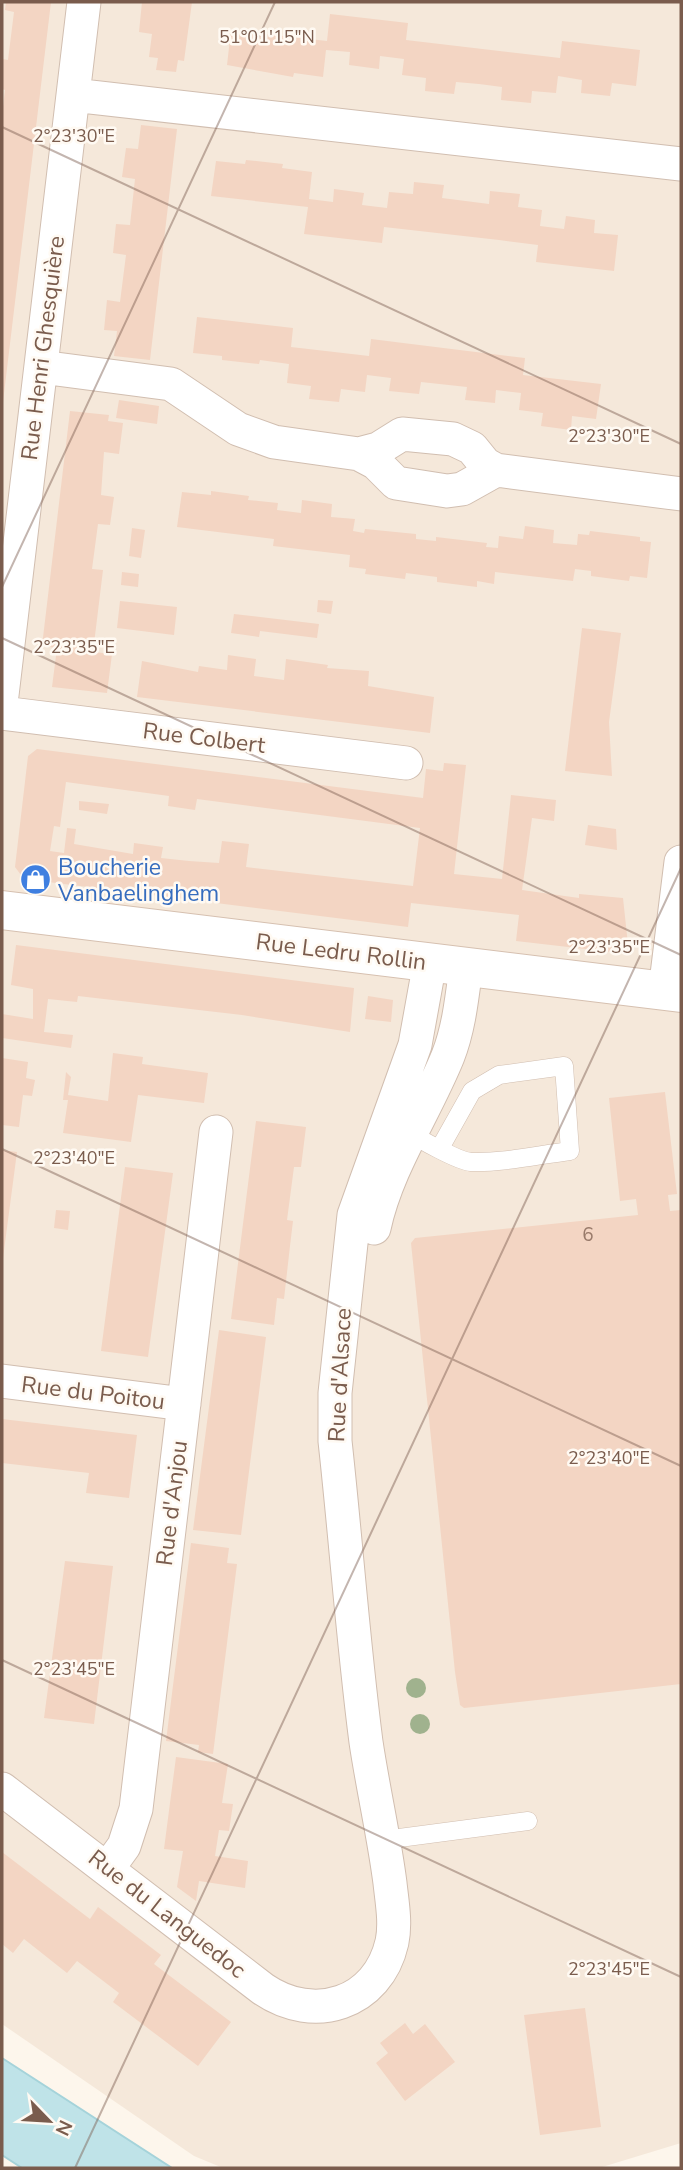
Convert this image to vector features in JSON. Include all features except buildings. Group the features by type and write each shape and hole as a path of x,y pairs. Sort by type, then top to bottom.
{"street":[{"name":"Rue Henri Ghesquière","path":"2,695 84,2"},
{"path":"73,94 681,163"},
{"path":"41,367 171,384 227,422 259,439 359,454 376,463 396,483 447,491 462,489 496,470"},
{"path":"359,454 378,449 402,434 453,439 472,448 485,464 496,470 681,494"},
{"name":"Rue Colbert","path":"2,713 405,763"},
{"path":"673,992 681,862"},
{"name":"Rue Ledru Rollin","path":"2,910 673,992"},
{"name":"Rue d'Alsace","path":"342,2001 375,1977 383,1965 392,1940 384,1840 364,1721 335,1441 334,1406 354,1215 413,1134 418,1036 448,965"},
{"name":"Rue d'Anjou","path":"108,1868 124,1846 136,1809 216,1132"},
{"name":"Rue du Poitou","path":"2,1381 184,1404"},
{"name":"Rue du Languedoc","path":"2,1789 273,1996 300,2007 326,2006 342,2001"}],"lane":[{"path":"564,1066 570,1151 469,1162 413,1134 499,1074 564,1066"},
{"path":"384,1840 528,1822"}],"shaded area":[{"path":"2,2 681,2 681,2143 599,2168 223,2168 194,2156 2,2024"}],"water":[{"path":"2,2058 172,2168 22,2168 2,2155"}],"place":[{"name":"Boucherie Vanbaelinghem","path":"35,880"}]}
